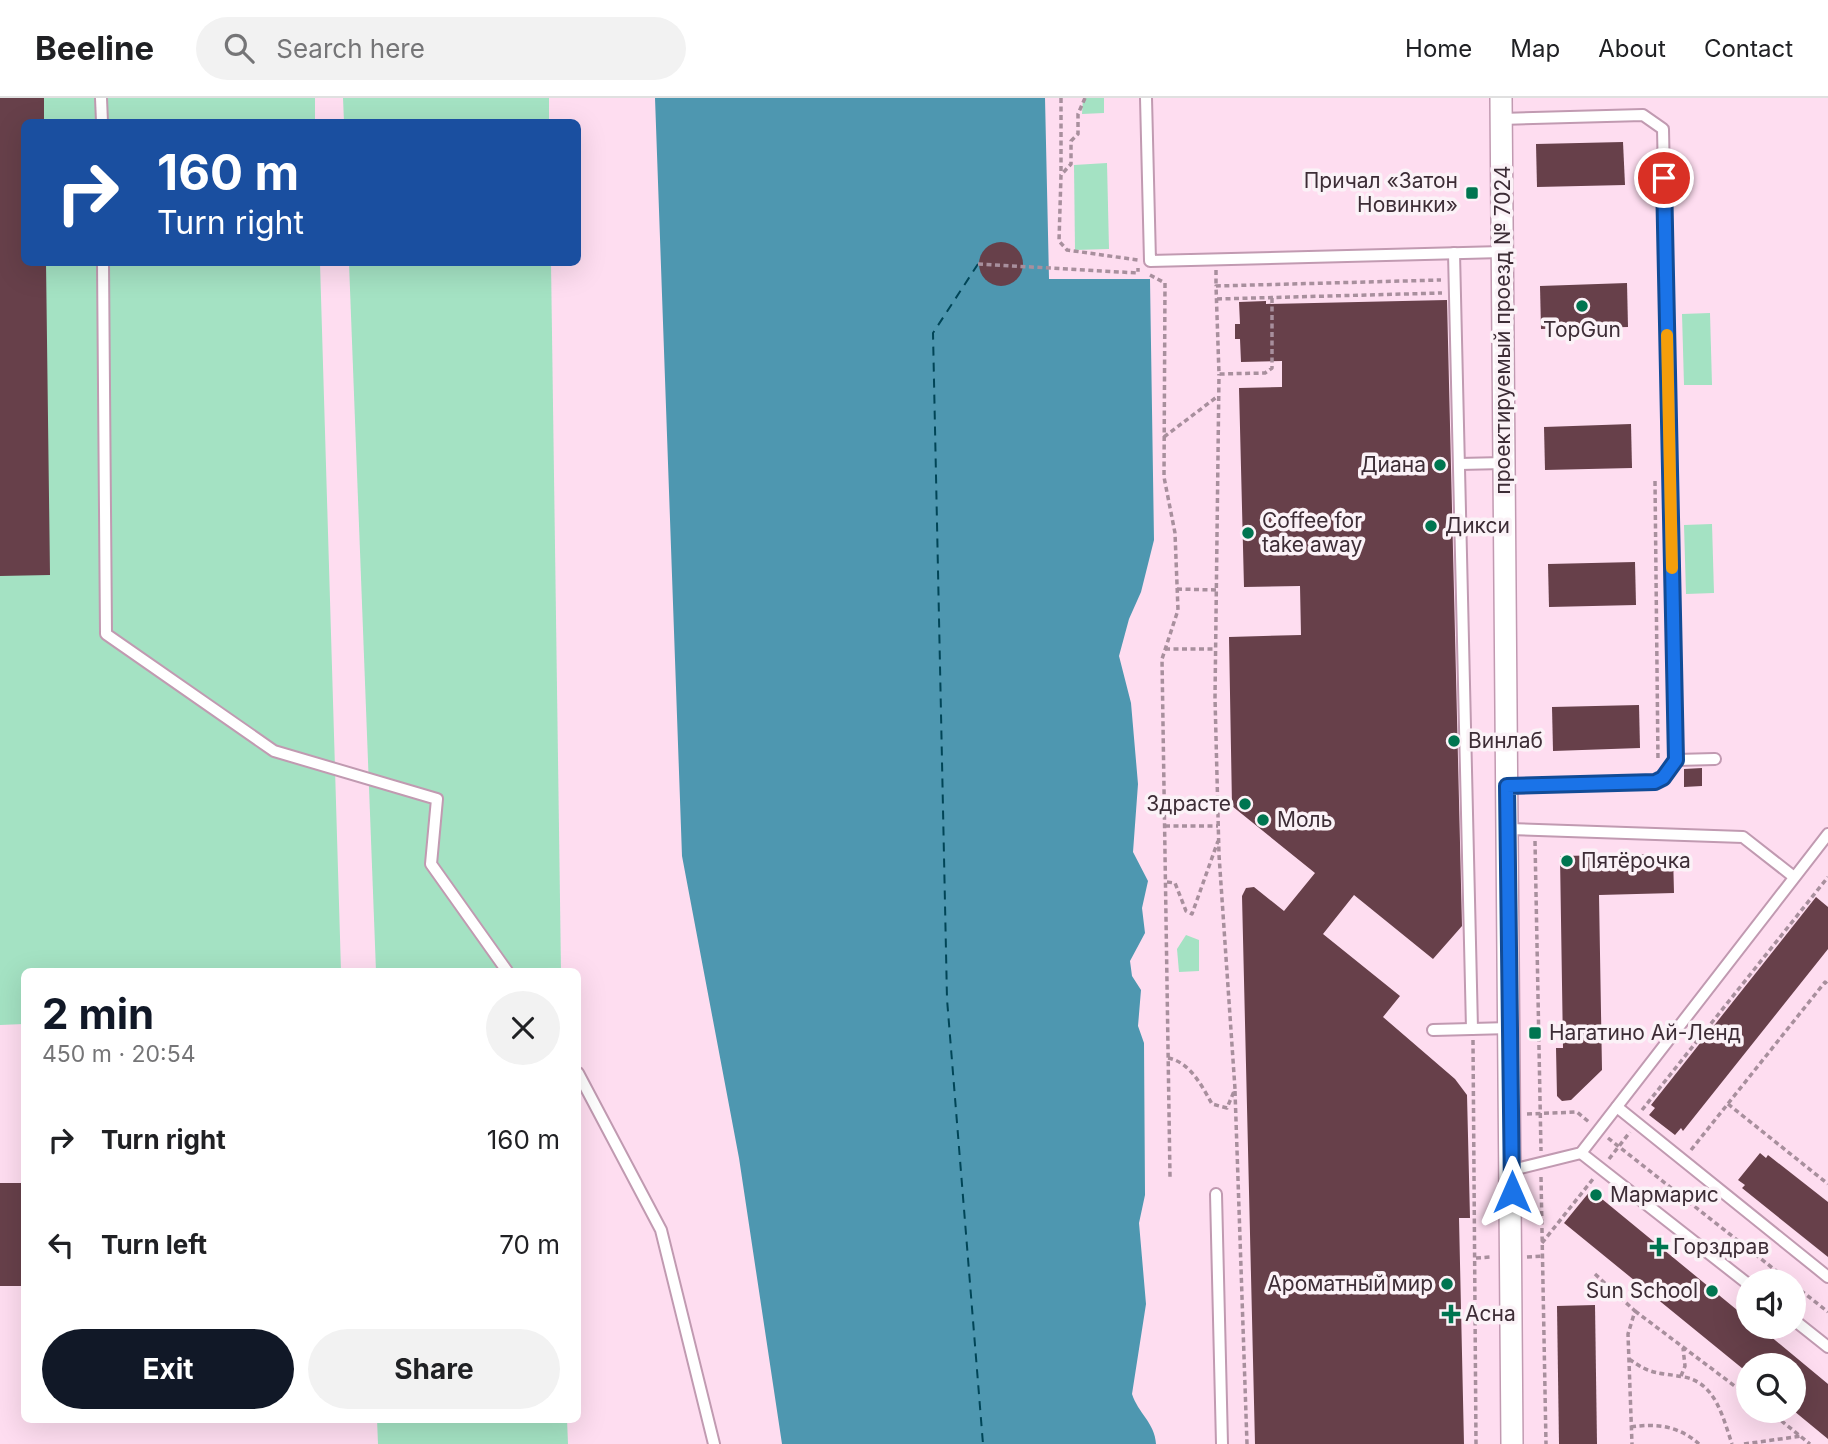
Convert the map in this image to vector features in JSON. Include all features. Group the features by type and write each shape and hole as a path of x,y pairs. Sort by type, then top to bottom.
{"street":[{"name":"проектируемый проезд № 7024","path":"1501,109 1512,1170 1512,1444"}],"lane":[{"path":"101,98 102,119"},
{"path":"1146,98 1150,261 1502,252"},
{"path":"1501,109 1643,115 1654,119 1662,129 1676,760 1663,778 1655,782 1507,786"},
{"path":"1454,253 1472,1029"},
{"path":"103,266 106,634 274,751 437,799 431,864 505,968"},
{"path":"1459,464 1504,463"},
{"path":"1676,760 1715,759"},
{"path":"1508,829 1743,837 1794,877"},
{"path":"1512,1170 1581,1153 1794,877 1826,841"},
{"path":"1433,1030 1510,1028"},
{"path":"581,1079 661,1230 714,1444"},
{"path":"1617,1107 1828,1277"},
{"path":"1581,1153 1736,1275"},
{"path":"1216,1194 1222,1444"},
{"path":"1806,1330 1828,1347"}],"path":[{"path":"1061,98 1059,241 1067,250 1150,261"},
{"path":"1061,175 1071,164 1071,141 1078,134 1078,114 1084,98"},
{"path":"978,264 1138,272 1165,283 1164,477 1175,533 1178,610 1162,659 1170,1178"},
{"path":"1247,1444 1235,1089 1218,826 1216,590 1219,374 1216,286 1455,280"},
{"path":"1217,299 1455,293"},
{"path":"1219,374 1265,373 1272,368 1272,298"},
{"path":"1164,437 1218,396"},
{"path":"1655,479 1658,747 1655,768"},
{"path":"1177,589 1216,590"},
{"path":"1166,649 1216,649"},
{"path":"1165,826 1218,826"},
{"path":"1535,830 1546,1444"},
{"path":"1166,882 1175,883 1185,911 1192,914 1219,839"},
{"path":"1637,1124 1639,1114 1828,877"},
{"path":"1683,1160 1825,982 1828,985"},
{"path":"1472,1029 1476,1444"},
{"path":"1168,1058 1177,1060 1199,1079 1212,1104 1227,1108 1235,1089"},
{"path":"1728,1104 1828,1184"},
{"path":"1540,1114 1577,1112 1774,1269"},
{"path":"1542,1243 1593,1178"},
{"path":"1595,1274 1635,1311 1736,1387"},
{"path":"1806,1295 1828,1312"},
{"path":"1632,1444 1628,1335 1635,1311"},
{"path":"1681,1376 1685,1366 1682,1346"},
{"path":"1629,1359 1656,1374 1692,1379 1713,1397 1721,1409 1732,1444"},
{"path":"1785,1423 1810,1444"},
{"path":"1631,1427 1666,1426 1683,1432 1699,1444"},
{"path":"1744,1444 1802,1436"}],"green space":[{"path":"0,98 315,98 315,119 21,119 21,266 320,266 341,968 21,968 21,1024 0,1025"},
{"path":"343,98 549,98 549,119 344,119"},
{"path":"1083,98 1104,98 1104,113 1082,114"},
{"path":"1107,163 1109,249 1075,250 1074,165"},
{"path":"349,266 551,266 561,968 376,968"},
{"path":"1710,313 1712,385 1684,385 1682,314"},
{"path":"1712,524 1714,593 1686,594 1684,525"},
{"path":"1186,935 1199,940 1199,971 1179,972 1177,949"},
{"path":"377,1423 567,1423 568,1444 378,1444"}],"water":[{"path":"655,98 1045,98 1049,279 1150,279 1154,540 1141,592 1129,619 1119,656 1131,703 1138,784 1133,852 1148,881 1142,908 1145,933 1130,961 1132,976 1141,990 1138,1026 1144,1043 1145,1195 1139,1223 1146,1304 1132,1394 1153,1430 1156,1444 782,1444 739,1158 682,856"}],"building":[{"path":"0,98 44,98 44,119 21,119 21,266 46,266 50,575 0,576"},
{"path":"1623,142 1625,185 1537,187 1536,144"},
{"path":"1001,242 1010,243 1017,248 1022,255 1022,273 1017,280 1010,285 1001,286 992,285 985,280 980,273 979,264 980,255 985,248 992,243"},
{"path":"1627,283 1628,327 1541,329 1540,286"},
{"path":"1447,300 1462,926 1433,959 1354,895 1323,934 1400,996 1383,1017 1455,1079 1467,1095 1470,1218 1459,1218 1464,1444 1255,1444 1242,896 1246,888 1254,887 1284,911 1315,873 1232,806 1229,637 1301,635 1300,586 1244,587 1239,388 1282,387 1282,361 1241,362 1240,339 1235,339 1235,324 1240,324 1239,302 1266,301 1266,304"},
{"path":"1631,424 1632,468 1545,470 1544,427"},
{"path":"1635,562 1636,605 1549,607 1548,564"},
{"path":"1639,705 1640,748 1553,751 1552,707"},
{"path":"1702,768 1702,786 1684,787 1684,769"},
{"path":"1673,854 1674,893 1599,895 1602,1070 1571,1100 1562,1101 1557,1096 1556,1048 1563,1048 1560,856"},
{"path":"1816,897 1828,907 1828,949 1683,1131 1681,1128 1675,1135 1649,1115 1655,1108 1651,1105"},
{"path":"1760,1153 1766,1158 1768,1155 1828,1202 1828,1257 1742,1188 1745,1185 1738,1180"},
{"path":"0,1183 21,1183 21,1286 0,1286"},
{"path":"1591,1190 1736,1309 1736,1339 1774,1339 1791,1353 1736,1353 1736,1363 1564,1223"},
{"path":"1595,1305 1597,1444 1559,1444 1557,1306"},
{"path":"1806,1366 1828,1384 1828,1439 1806,1421"}],"ferry route":[{"path":"978,264 933,333 947,999 983,1444"}],"slow traffic":[{"path":"1667,335 1672,568"}],"place":[{"name":"Причал «Затон Новинки»","path":"1472,193"},
{"name":"TopGun","path":"1582,306"},
{"name":"Диана","path":"1440,465"},
{"name":"Дикси","path":"1431,526"},
{"name":"Coffee for take away","path":"1248,533"},
{"name":"Винлаб","path":"1454,741"},
{"name":"Здрасте","path":"1245,804"},
{"name":"Моль","path":"1263,820"},
{"name":"Пятёрочка","path":"1567,861"},
{"name":"Нагатино Ай-Ленд","path":"1535,1033"},
{"name":"Мармарис","path":"1596,1195"},
{"name":"Горздрав","path":"1659,1247"},
{"name":"Ароматный мир","path":"1447,1284"},
{"name":"Sun School","path":"1712,1291"},
{"name":"Асна","path":"1451,1314"}],"route":[{"path":"1512,1192 1507,786 1655,782 1669,772 1676,760 1664,178"}]}
